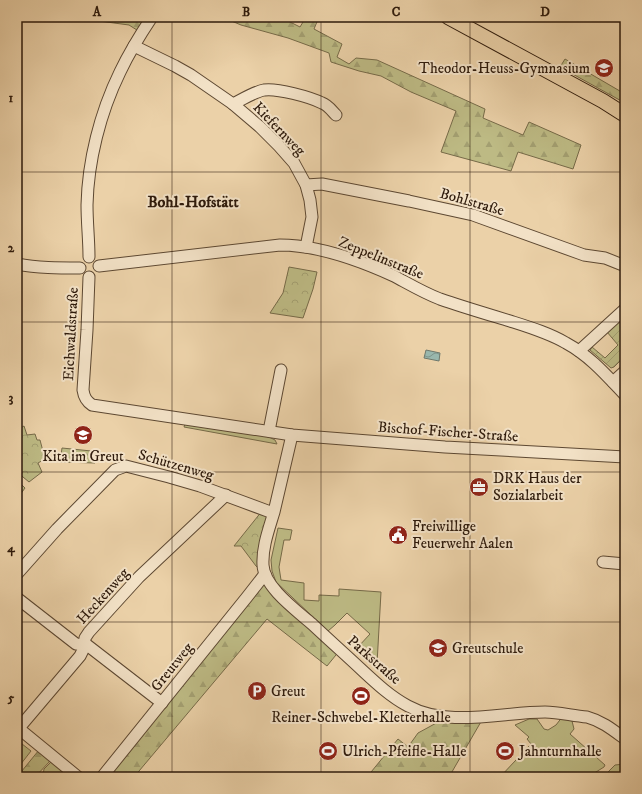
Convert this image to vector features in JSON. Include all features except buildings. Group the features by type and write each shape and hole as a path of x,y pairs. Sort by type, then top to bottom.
{"main road":[{"path":"448,17 603,101 625,115"}],"street":[{"path":"99,266 93,258 89,257 87,205 95,145 102,117 111,92 134,46 152,17"},
{"name":"Kiefernweg","path":"134,46 191,75 233,104 260,127 294,163 306,185 310,200 312,217 306,246"},
{"name":"Kiefernweg","path":"233,104 254,93 264,90 277,90 323,103 336,115"},
{"name":"Bohlstraße","path":"306,185 322,184 409,201 472,216 584,255 606,258 625,266"},
{"name":"Zeppelinstraße","path":"99,266 280,245 306,246 357,261 439,299 541,331 567,343 599,368 625,395"},
{"name":"Eichwaldstraße","path":"80,268 82,260 89,257"},
{"path":"17,264 32,267 80,268 82,274 89,277"},
{"name":"Eichwaldstraße","path":"99,266 97,272 89,277 83,390 86,399 92,405 107,407"},
{"path":"579,351 625,309"},
{"path":"269,431 281,370"},
{"path":"613,382 625,371"},
{"name":"Bischof-Fischer-Straße","path":"107,407 292,435 445,447 625,457"},
{"name":"Parkstraße","path":"292,435 263,554 265,574 278,593 384,690 407,706 434,715 458,717 546,712 587,717 601,722 625,739"},
{"name":"Schützenweg","path":"17,574 115,470 126,466 169,477 226,495 273,513"},
{"name":"Heckenweg","path":"18,728 80,656 86,638 90,632 139,577 226,495"},
{"path":"603,562 625,564"},
{"name":"Greutweg","path":"102,777 265,574"},
{"path":"17,598 76,644 87,645 162,703"},
{"path":"18,728 78,777"}],"green space":[{"path":"85,17 150,17 140,32 129,25 84,19"},
{"path":"222,17 280,17 300,27 306,17 319,17 314,29 342,44 337,57 349,64 356,58 377,60 485,109 483,118 523,135 529,122 581,145 573,169 518,152 511,171 441,152 456,111 411,92 381,76 331,62 329,53 288,38 241,25"},
{"path":"565,59 625,94 625,103 560,67"},
{"path":"289,267 317,272 303,318 270,313 283,293"},
{"path":"625,315 625,347 620,352 625,356 611,368 590,350 592,347 605,358 618,345 607,332"},
{"path":"186,421 267,436 275,440 277,444 184,427"},
{"path":"24,426 27,435 35,434 37,440 40,440 45,459 38,463 42,472 29,482 17,472 17,430"},
{"path":"62,448 101,452 95,463 60,462"},
{"path":"17,480 25,488 17,499"},
{"path":"262,511 271,514 262,572 241,546 234,546"},
{"path":"278,528 292,530 290,540 284,540 279,567 281,580 304,583 304,600 319,601 319,595 339,596 339,589 381,592 377,664 358,647 370,634 347,613 328,631 276,582 272,571 271,560"},
{"path":"265,574 340,650 327,666 267,619 134,777 102,777"},
{"path":"563,716 571,717 574,729 570,734 605,765 604,767 588,777 500,777 531,744 527,739 529,737 515,725 529,719 537,719 544,729 548,730 556,725"},
{"path":"482,720 449,777 367,777 398,739 408,747 418,733 440,721"},
{"path":"17,740 31,751 17,769"},
{"path":"39,750 51,760 35,777 17,777"},
{"path":"52,761 74,777 42,777 44,769"},
{"path":"625,764 625,777 619,777 607,773 615,765"}],"water":[{"path":"426,350 440,353 439,361 424,358"}],"place":[{"name":"Theodor-Heuss-Gymnasium","path":"604,68"},
{"name":"Kita im Greut","path":"83,435"},
{"name":"DRK Haus der Sozialarbeit","path":"479,487"},
{"name":"Freiwillige Feuerwehr Aalen","path":"398,535"},
{"name":"Greutschule","path":"438,648"},
{"name":"Greut","path":"257,691"},
{"name":"Reiner-Schwebel-Kletterhalle","path":"361,696"},
{"name":"Ulrich-Pfeifle-Halle","path":"328,751"},
{"name":"Jahnturnhalle","path":"505,751"}],"district":[{"name":"Bohl-Hofstätt","path":"193,202"}]}
